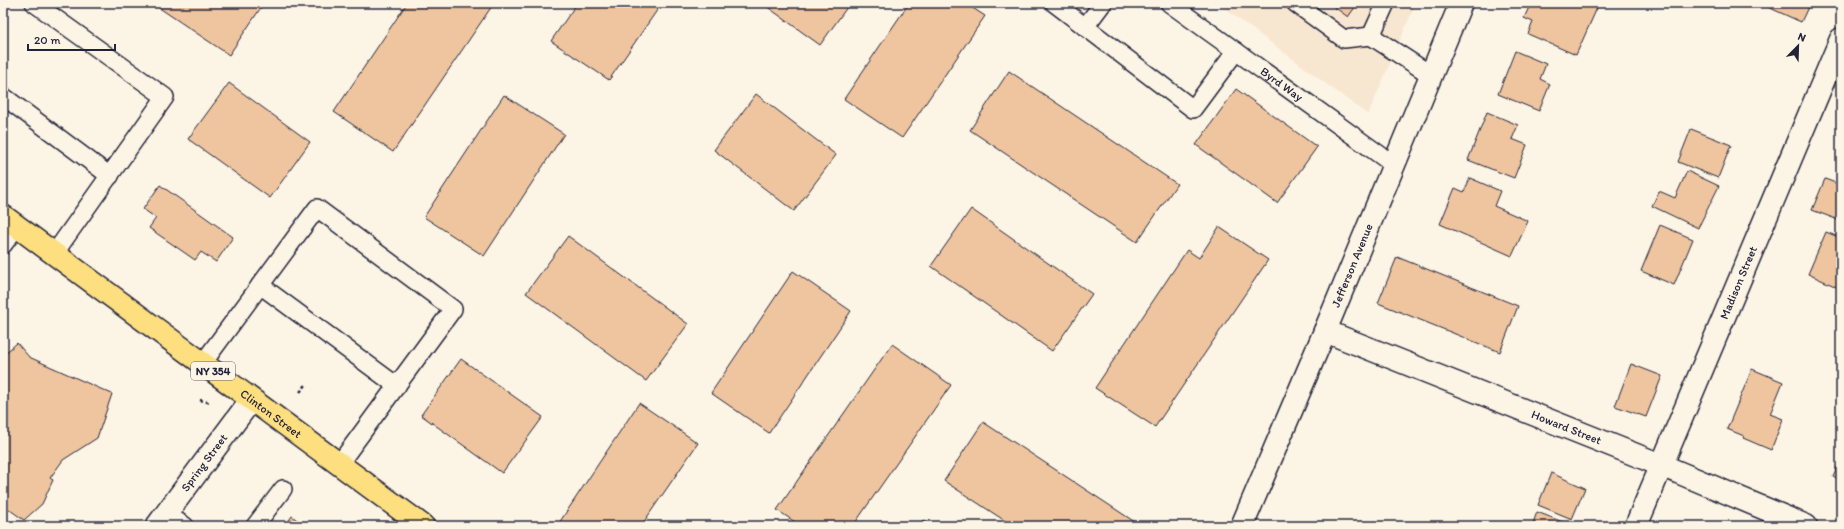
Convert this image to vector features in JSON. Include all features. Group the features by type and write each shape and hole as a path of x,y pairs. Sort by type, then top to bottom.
{"main road":[{"name":"Clinton Street","path":"10,221 423,526"}],"street":[{"name":"Jefferson Avenue","path":"1242,526 1325,331 1461,3"},
{"name":"Madison Street","path":"1636,526 1841,39"},
{"name":"Howard Street","path":"1325,331 1661,465 1806,526"},
{"name":"Spring Street","path":"161,520 251,400"}],"lane":[{"path":"34,3 165,97 54,254"},
{"path":"1054,3 1193,109 1236,51"},
{"path":"1085,26 1103,3"},
{"name":"Byrd Way","path":"1169,3 1394,165"},
{"path":"1295,3 1344,39 1371,36 1431,75"},
{"path":"1371,36 1386,3"},
{"path":"3,96 110,176"},
{"path":"202,363 317,208 336,222 454,309 339,464"},
{"path":"3,245 10,221"},
{"path":"260,285 397,386"},
{"path":"255,526 283,489"},
{"path":"161,520 185,526"}],"path":[{"path":"300,392 306,385"},
{"path":"200,400 212,403"}],"shaded area":[{"path":"1217,3 1416,3 1368,115"}],"building":[{"path":"152,3 264,3 229,55"},
{"path":"407,3 494,3 393,152 334,112"},
{"path":"577,3 662,3 609,80 551,41"},
{"path":"762,3 850,3 820,45"},
{"path":"909,3 965,3 985,16 902,138 844,99"},
{"path":"1329,3 1358,3 1348,17"},
{"path":"1531,3 1587,3 1597,8 1576,55 1528,34 1533,22 1524,18"},
{"path":"1759,3 1810,3 1801,22"},
{"path":"1515,51 1546,64 1540,79 1550,84 1539,111 1498,94"},
{"path":"1009,71 1177,184 1137,242 970,130"},
{"path":"229,83 310,142 270,198 188,139"},
{"path":"1236,89 1317,147 1277,203 1196,145"},
{"path":"756,94 836,155 794,211 714,150"},
{"path":"504,95 564,134 484,256 424,217"},
{"path":"1487,112 1518,125 1512,139 1527,145 1514,178 1468,160"},
{"path":"1691,129 1731,145 1718,178 1678,162"},
{"path":"1687,171 1719,186 1698,228 1652,206 1659,191 1675,198"},
{"path":"1470,178 1500,191 1494,206 1528,221 1512,256 1440,224 1455,188 1464,192"},
{"path":"1825,179 1841,185 1841,221 1812,210"},
{"path":"160,185 233,237 216,262 201,252 195,260 149,228 156,218 143,209"},
{"path":"971,209 1092,294 1052,351 931,266"},
{"path":"1660,225 1693,239 1674,285 1641,271"},
{"path":"1219,227 1268,260 1155,427 1095,388 1187,250 1199,258"},
{"path":"1826,232 1841,238 1841,283 1839,288 1808,274"},
{"path":"568,236 688,324 646,381 526,293"},
{"path":"1397,257 1518,306 1500,352 1378,303"},
{"path":"793,271 851,311 769,433 711,393"},
{"path":"17,343 29,357 112,394 97,438 63,460 50,478 53,480 42,504 24,520 3,505 3,355"},
{"path":"892,344 951,385 853,526 801,526 777,510"},
{"path":"461,359 543,417 502,473 421,415"},
{"path":"1631,364 1662,376 1646,417 1615,406"},
{"path":"1752,369 1783,382 1770,414 1783,419 1771,450 1743,438 1744,436 1727,429"},
{"path":"639,403 698,443 641,526 557,526"},
{"path":"983,422 1141,526 1013,526 944,481"},
{"path":"1841,459 1841,481 1833,477"},
{"path":"1551,473 1585,488 1572,519 1538,505"},
{"path":"1537,512 1568,524 1568,526 1532,526"},
{"path":"292,516 305,526 285,526"},
{"path":"923,520 931,526 919,526"}]}
